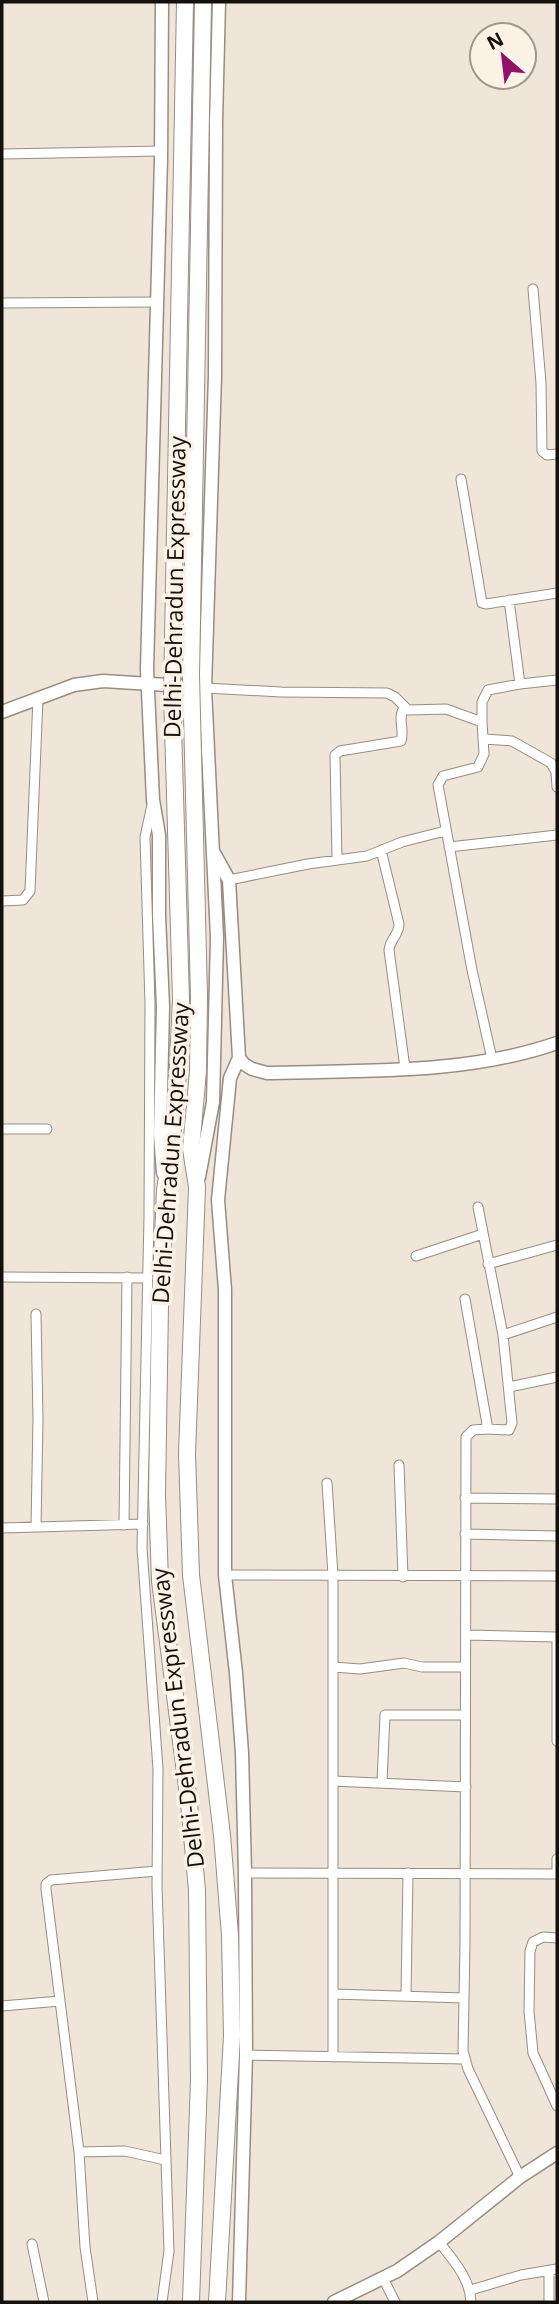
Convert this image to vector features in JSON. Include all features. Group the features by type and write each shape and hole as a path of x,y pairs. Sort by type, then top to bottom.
{"highway":[{"name":"Delhi-Dehradun Expressway","path":"185,2 172,693 181,999 177,1087 165,1190 157,1495 160,1581 189,1803 197,1890 199,2080 191,2302"},
{"name":"Delhi-Dehradun Expressway","path":"203,2 191,676 199,996 198,1071 191,1149 197,1187 187,1454 191,1575 222,1835 230,1934 232,2036 217,2302"}],"street":[{"path":"162,2 148,683 153,800 159,835 163,1007 160,1135 165,1190"},
{"path":"197,1187 213,1102 217,937 205,688 215,376 219,2"},
{"path":"2,154 161,151"},
{"path":"533,289 541,383 542,452 547,455 557,454"},
{"path":"2,303 156,302"},
{"path":"461,479 480,601 486,604 557,593"},
{"path":"509,600 520,684"},
{"path":"492,1059 438,785 443,776 478,766 484,754 482,702 488,690 557,680"},
{"path":"2,712 74,685 93,682 148,683 281,692 387,694 395,697 404,708 446,709 482,722"},
{"path":"2,901 23,900 30,891 38,698"},
{"path":"337,859 335,755 340,751 401,741 401,717 404,708"},
{"path":"484,739 512,741 551,763 556,772 557,787"},
{"path":"153,800 145,837 150,1004 143,1524 146,1614 158,1769 157,1871 169,2251 162,2302"},
{"path":"229,880 337,859 367,856 402,842 445,831"},
{"path":"449,847 557,835"},
{"path":"213,850 229,880 239,1058 230,1078 218,1200 225,1290 225,1575 240,1726 245,1873 246,2055 239,2302"},
{"path":"381,850 398,924 398,933 391,940 389,950 405,1068"},
{"path":"239,1058 244,1065 267,1073 443,1067 492,1059 557,1043"},
{"path":"2,1129 47,1129"},
{"path":"478,1207 503,1335 511,1429 473,1430 466,1437 466,1874 463,2051 520,2177"},
{"path":"416,1256 483,1234"},
{"path":"488,1264 557,1245"},
{"path":"2,1277 148,1278"},
{"path":"124,1525 127,1277"},
{"path":"465,1299 486,1429"},
{"path":"36,1314 36,1527"},
{"path":"503,1335 557,1317"},
{"path":"509,1387 557,1377"},
{"path":"399,1465 403,1577"},
{"path":"327,1483 333,1575 332,2057"},
{"path":"465,1498 557,1499"},
{"path":"2,1528 143,1524"},
{"path":"465,1534 557,1536"},
{"path":"225,1575 557,1576"},
{"path":"466,1635 557,1637 557,1741"},
{"path":"333,1667 360,1669 381,1664 404,1663 422,1667 466,1667"},
{"path":"382,1782 385,1715 465,1715"},
{"path":"333,1781 466,1787"},
{"path":"245,1873 557,1874 557,1860"},
{"path":"93,2302 85,2248 79,2152 47,1881 157,1871"},
{"path":"406,1996 408,1873"},
{"path":"557,1938 543,1937 533,1942 530,1951 529,2011 533,2053 557,2106"},
{"path":"333,1994 464,1998"},
{"path":"2,2006 60,2001"},
{"path":"246,2055 465,2059"},
{"path":"79,2152 125,2151 165,2160"},
{"path":"334,2302 383,2278 439,2242 520,2177 557,2152"},
{"path":"439,2242 471,2290 471,2302"},
{"path":"32,2244 44,2302"},
{"path":"471,2290 521,2275 553,2270 549,2302"},
{"path":"383,2278 395,2302"}]}
